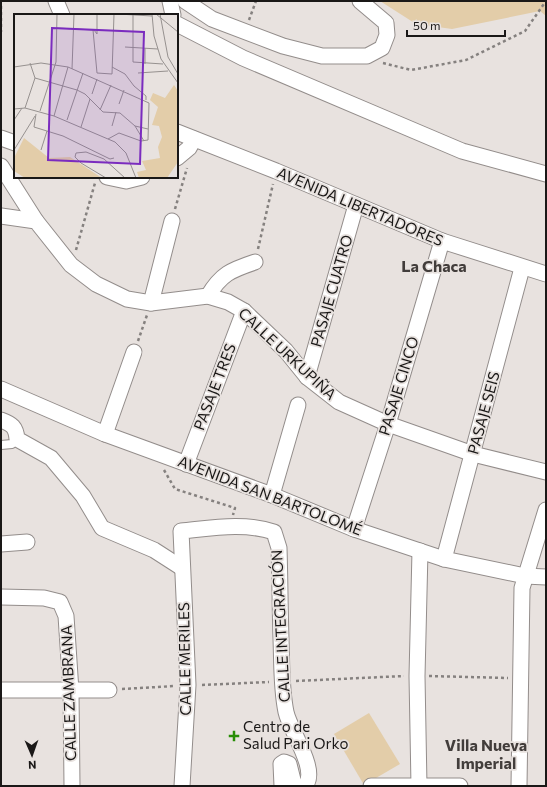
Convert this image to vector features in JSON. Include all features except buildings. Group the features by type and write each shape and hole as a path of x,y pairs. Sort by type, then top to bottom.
{"street":[{"path":"56,1 62,14"},
{"path":"170,1 173,14"},
{"path":"185,1 212,18 283,46 322,56 367,56 382,48 387,35 386,23 360,1"},
{"path":"178,25 243,58 462,151 546,174"},
{"name":"AVENIDA LIBERTADORES","path":"178,133 191,143 276,171 442,241 522,268 546,274"},
{"path":"1,138 14,143"},
{"path":"178,157 191,143"},
{"name":"CALLE URKUPIÑA","path":"1,166 36,221 71,265 96,284 127,299 151,303 208,296 228,302 244,311 286,351 307,377 339,402 388,424 473,454 546,472"},
{"path":"112,178 126,181 138,178"},
{"name":"PASAJE CUATRO","path":"307,377 356,205"},
{"path":"1,216 36,221"},
{"path":"151,303 172,221"},
{"name":"PASAJE CINCO","path":"354,529 388,424 442,241"},
{"path":"208,296 217,281 235,269 255,262"},
{"name":"PASAJE SEIS","path":"444,559 522,268"},
{"name":"PASAJE TRES","path":"186,464 244,311"},
{"path":"105,434 134,352"},
{"name":"AVENIDA SAN BARTOLOMÉ","path":"1,389 105,434 272,495 354,529 444,559 525,576 546,578"},
{"path":"272,495 298,405"},
{"path":"1,420 12,424 16,429 17,439 51,458 83,496 102,528 154,550 182,568"},
{"path":"519,786 522,588 546,510"},
{"name":"CALLE MERILES","path":"182,786 188,685 180,531 231,527"},
{"name":"CALLE INTEGRACIÓN","path":"231,527 258,527 274,532 279,548 282,682 287,717 301,747 309,770 309,778 305,786"},
{"path":"1,544 26,542"},
{"path":"419,785 417,676 420,551"},
{"name":"CALLE ZAMBRANA","path":"1,597 44,598 60,602 66,616 71,691 72,786"},
{"path":"1,690 109,690"},
{"path":"282,786 281,764 284,762 290,764 296,786"},
{"path":"371,786 460,786"}],"lane":[{"path":"1,445 12,444 17,439"}],"path":[{"path":"245,31 256,1"},
{"path":"375,61 412,70 466,60 525,31 546,1"},
{"path":"1,6 1,32"},
{"path":"172,221 188,163 191,143"},
{"path":"255,262 276,171"},
{"path":"71,265 97,178"},
{"path":"134,352 151,303"},
{"path":"154,452 175,489 234,508 231,527"},
{"path":"109,690 188,685 417,676 520,678"}],"shaded area":[{"path":"380,1 546,1 546,16 540,11 452,29 416,24"},
{"path":"369,713 400,764 364,785 334,734"}],"place":[{"name":"Centro de Salud Pari Orko","path":"234,736"}],"district":[{"name":"La Chaca","path":"434,266"},
{"name":"Villa Nueva Imperial","path":"486,754"}]}
